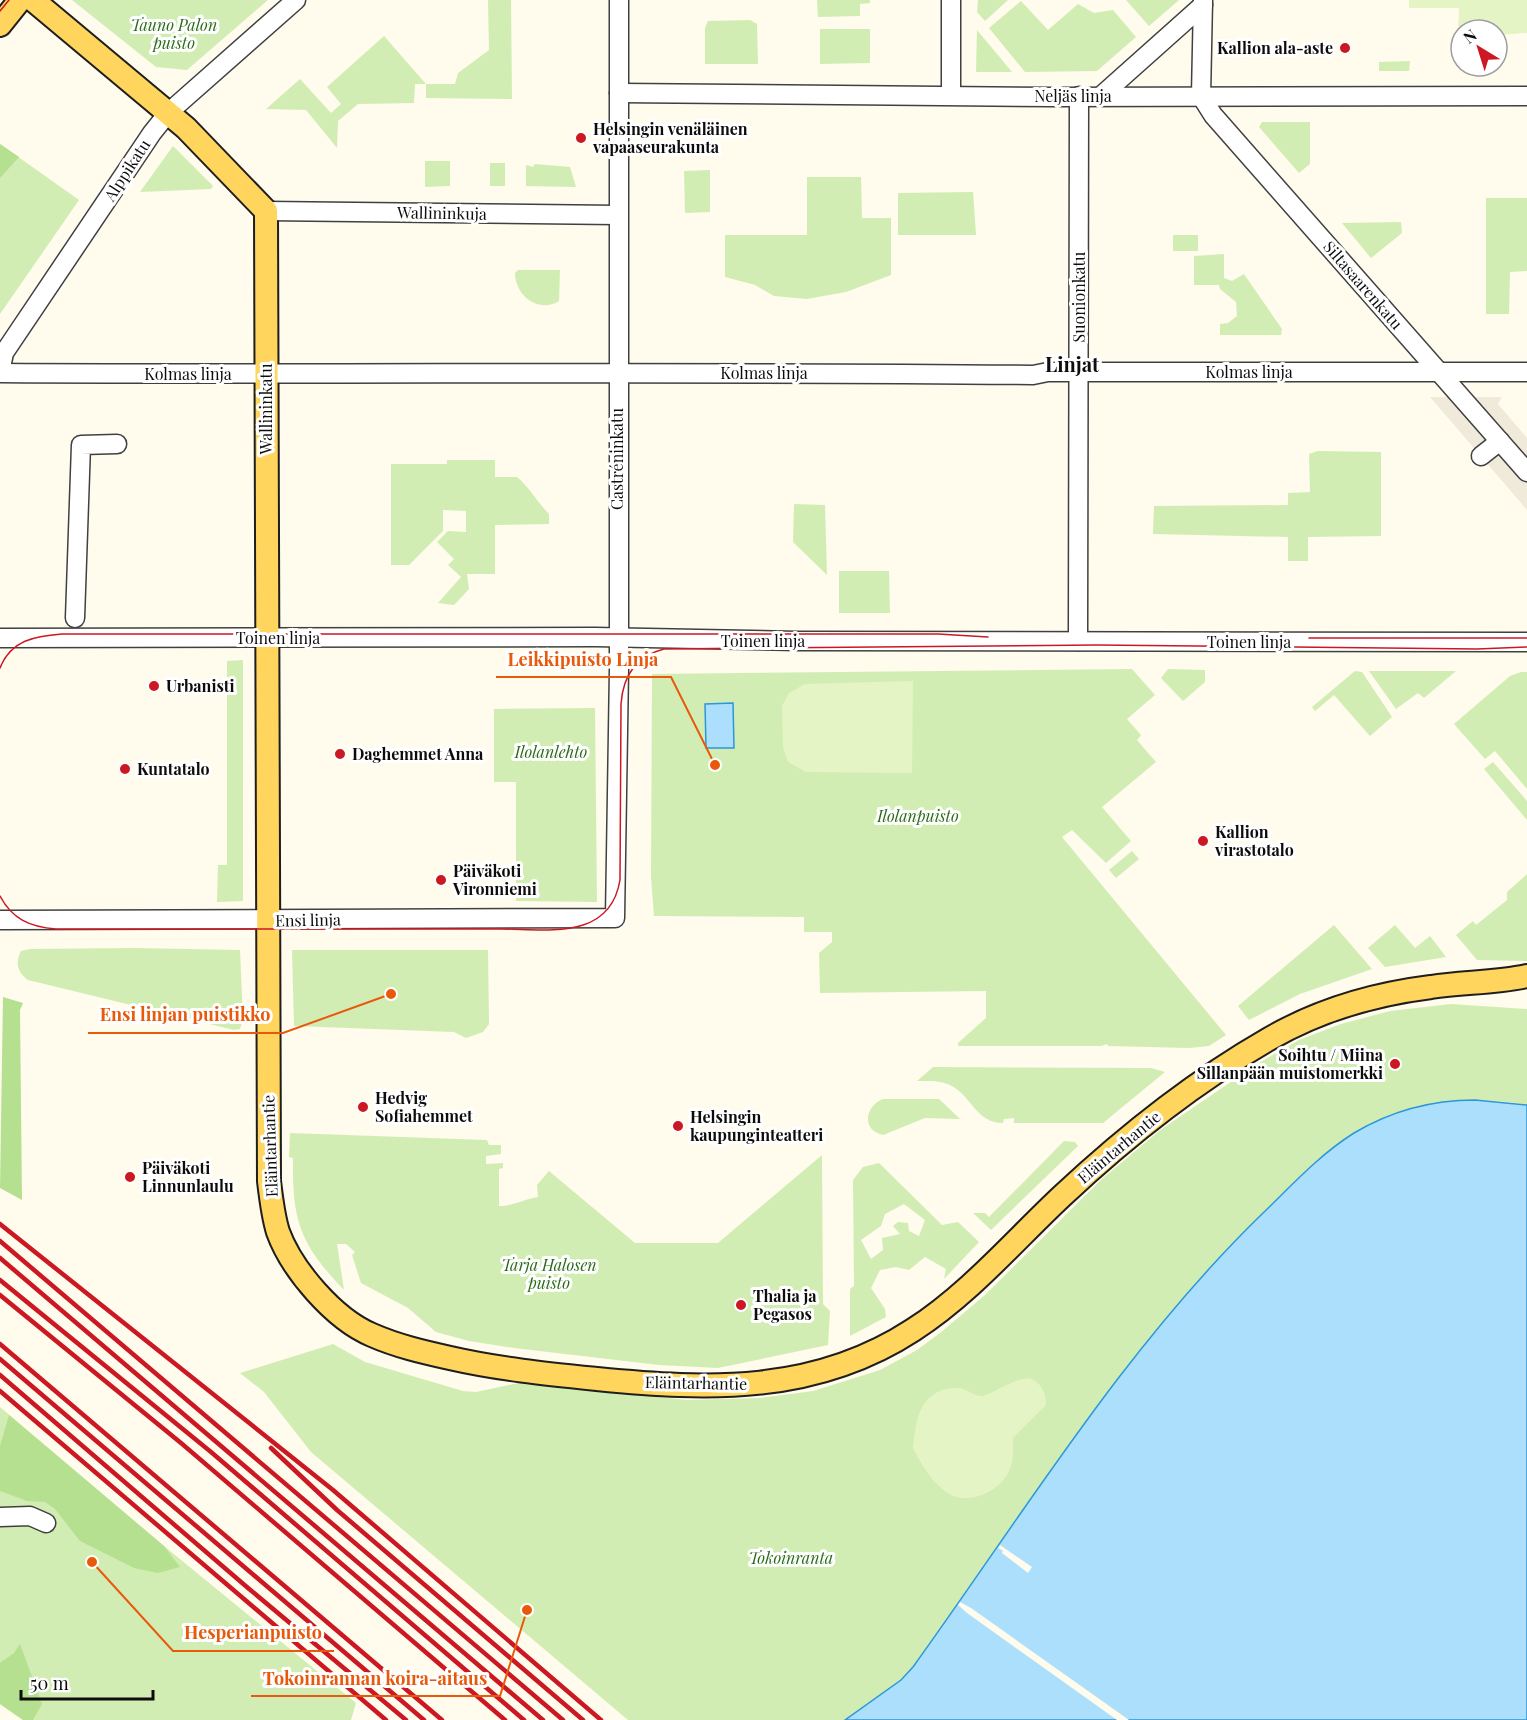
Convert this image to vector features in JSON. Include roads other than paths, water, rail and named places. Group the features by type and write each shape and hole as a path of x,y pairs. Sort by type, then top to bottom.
{"main road":[{"path":"0,25 20,0"},
{"path":"33,0 168,113 266,211"},
{"name":"Wallininkatu","path":"266,211 268,920"},
{"name":"Eläintarhantie","path":"268,920 269,1181 278,1232 306,1280 328,1303 367,1333 398,1345 469,1363 518,1371 668,1385 721,1387 795,1378 847,1364 914,1330 952,1301 1111,1151 1169,1105 1271,1038 1342,1006 1386,994 1432,986 1498,983 1527,976"},
{"name":"Eläintarhantie","path":"1498,983 1527,994"}],"street":[{"name":"Alppikatu","path":"0,373 4,353 23,323 152,133 168,113 296,0"},
{"name":"Castréninkatu","path":"615,918 619,0"},
{"path":"951,0 951,95"},
{"path":"1202,96 1203,3"},
{"path":"1101,96 1203,3"},
{"name":"Neljäs linja","path":"619,93 1527,96"},
{"name":"Suonionkatu","path":"1078,641 1079,96"},
{"name":"Siltasaarenkatu","path":"1202,96 1213,115 1527,472"},
{"name":"Wallininkuja","path":"266,211 618,215"},
{"name":"Kolmas linja","path":"0,373 266,375 617,372 1033,375 1048,372 1437,370 1527,372"},
{"path":"75,618 81,445 117,444"},
{"path":"1485,460 1503,444"},
{"name":"Toinen linja","path":"0,638 1527,642"},
{"name":"Ensi linja","path":"0,920 615,918"},
{"path":"0,1517 30,1516 46,1522"}],"water":[{"path":"733,703 734,748 706,748 705,704"},
{"path":"1475,1100 1527,1105 1527,1720 845,1720 901,1680 913,1667 1036,1491 1121,1375 1212,1265 1262,1214 1329,1151 1368,1125 1412,1108 1443,1102"}],"tram line":[{"path":"0,11 9,0"},
{"path":"0,668 17,645 33,638 62,634 938,634 988,637"},
{"path":"1309,638 1527,638"},
{"path":"0,896 16,916 30,924 56,929 556,930 590,922 604,913 614,900 620,880 622,694 633,668 646,656 664,649 1097,645 1477,649 1527,647"}],"railway":[{"path":"0,1224 333,1490 601,1720"},
{"path":"0,1241 563,1720"},
{"path":"0,1258 543,1720"},
{"path":"0,1280 211,1452 524,1720"},
{"path":"0,1295 181,1443 505,1720"},
{"path":"0,1344 442,1720"},
{"path":"0,1359 424,1720"},
{"path":"0,1375 406,1720"},
{"path":"0,1391 386,1720"},
{"path":"271,1448 337,1510 583,1720"}],"place":[{"name":"Kallion ala-aste","path":"1345,48"},
{"name":"Helsingin venäläinen vapaaseurakunta","path":"581,138"},
{"name":"Urbanisti","path":"154,686"},
{"name":"Daghemmet Anna","path":"340,754"},
{"name":"Leikkipuisto Linja","path":"715,765"},
{"name":"Kuntatalo","path":"125,769"},
{"name":"Kallion virastotalo","path":"1203,841"},
{"name":"Päiväkoti Vironniemi","path":"441,880"},
{"name":"Ensi linjan puistikko","path":"391,994"},
{"name":"Soihtu / Miina Sillanpään muistomerkki","path":"1395,1064"},
{"name":"Hedvig Sofiahemmet","path":"363,1107"},
{"name":"Helsingin kaupunginteatteri","path":"678,1126"},
{"name":"Päiväkoti Linnunlaulu","path":"130,1177"},
{"name":"Thalia ja Pegasos","path":"741,1305"},
{"name":"Hesperianpuisto","path":"92,1562"},
{"name":"Tokoinrannan koira-aitaus","path":"527,1610"}],"district":[{"name":"Linjat","path":"1072,365"}],"park label":[{"name":"Tauno Palon puisto","path":"174,34"},
{"name":"Ilolanlehto","path":"551,752"},
{"name":"Ilolanpuisto","path":"918,816"},
{"name":"Tarja Halosen puisto","path":"549,1274"},
{"name":"Tokoinranta","path":"791,1558"}]}
